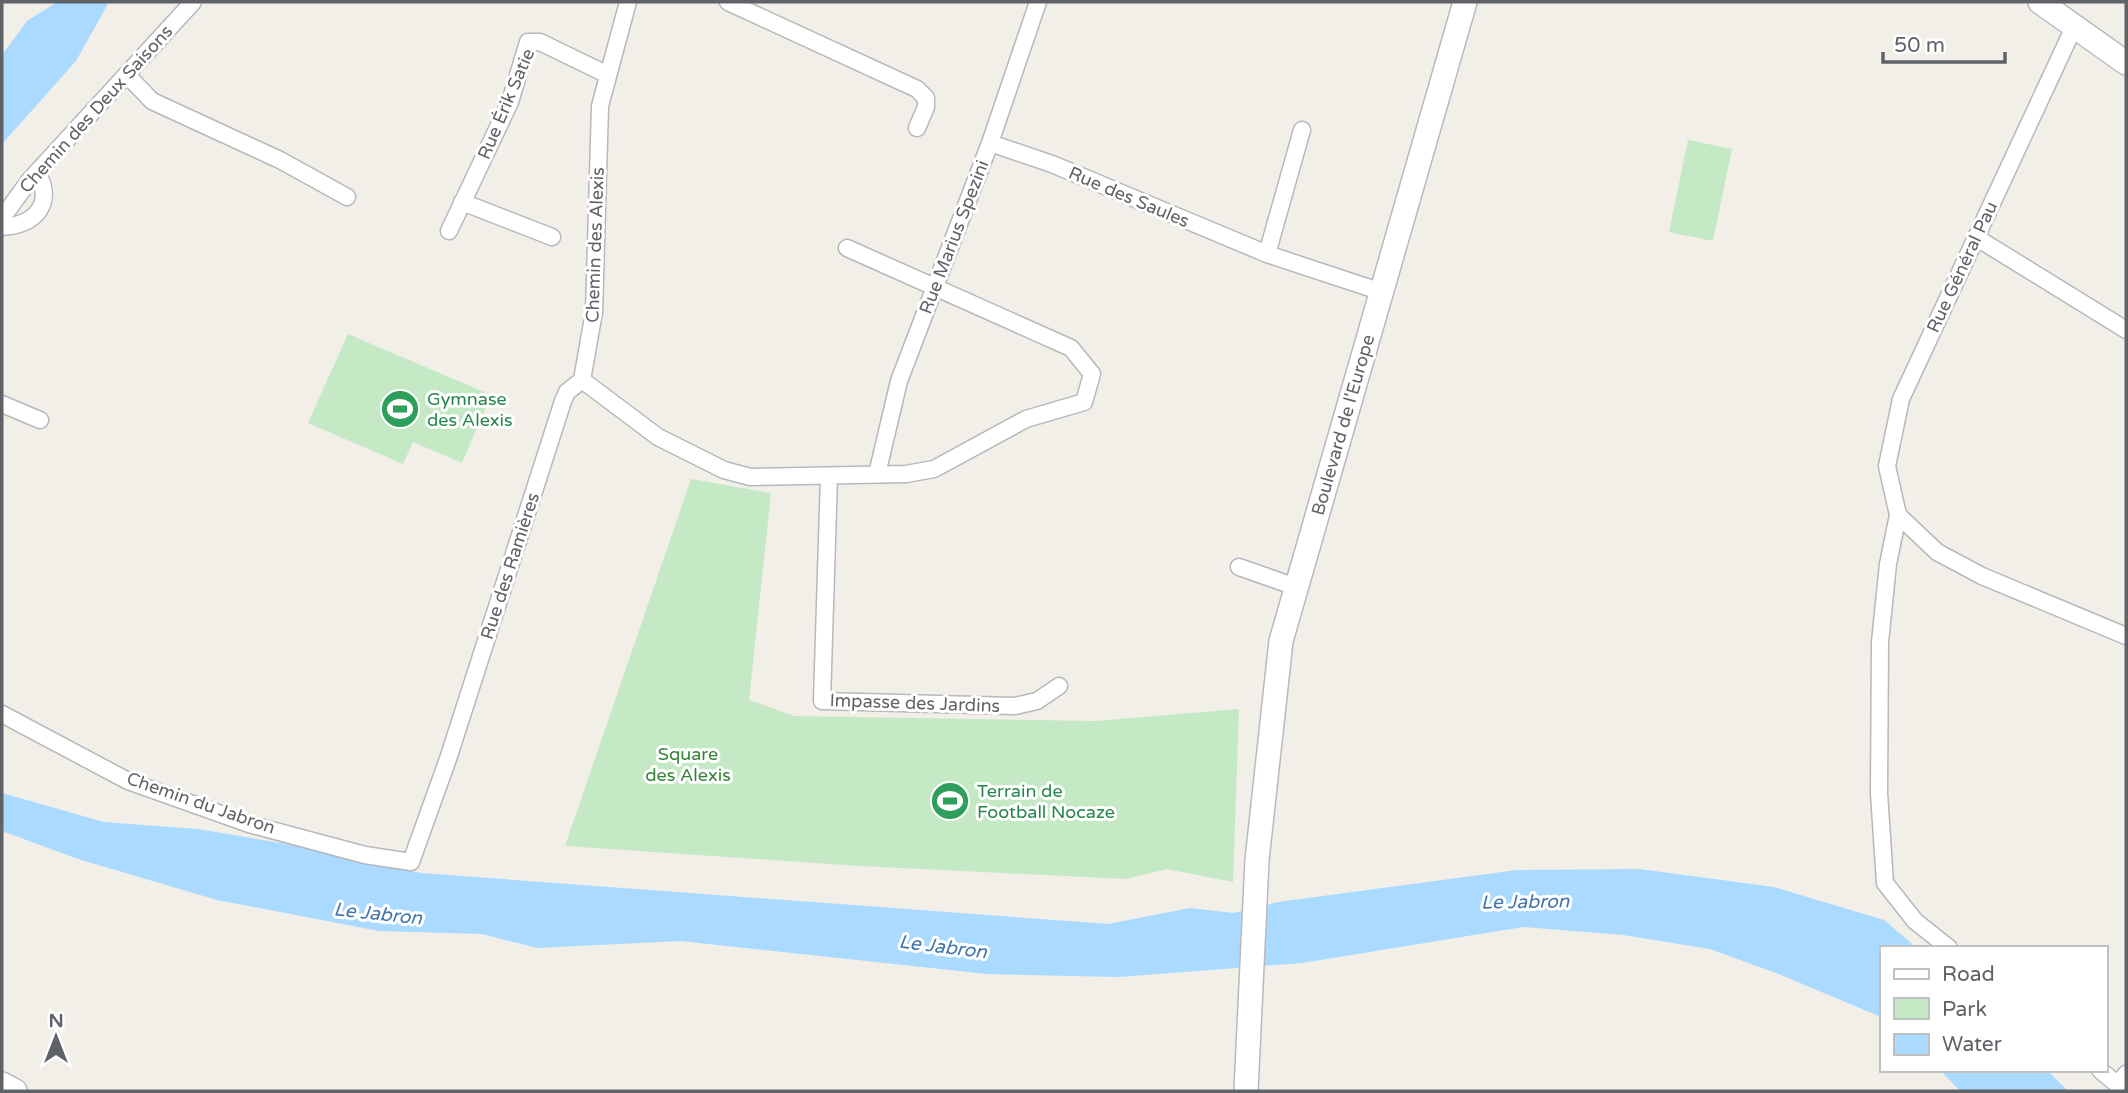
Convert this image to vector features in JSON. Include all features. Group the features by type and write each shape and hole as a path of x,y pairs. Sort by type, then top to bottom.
{"main road":[{"name":"Boulevard de l'Europe","path":"1246,1091 1257,856 1281,641 1465,2"},
{"path":"2040,2 2126,63"},
{"path":"2,1084 15,1091"}],"street":[{"name":"Chemin des Deux Saisons","path":"2,218 37,172 128,76 193,2"},
{"name":"Chemin des Alexis","path":"582,380 594,312 600,106 628,2"},
{"path":"728,2 917,89 926,98 926,107 916,128"},
{"name":"Rue Marius Spezini","path":"877,474 899,381 990,143 1032,4"},
{"name":"Rue Général Pau","path":"1946,946 1915,921 1885,883 1879,793 1880,642 1888,564 1899,515 1887,467 1901,399 2074,27"},
{"name":"Rue Érik Satie","path":"449,231 510,102 528,42 540,42 608,75"},
{"path":"128,76 152,101 279,160 347,197"},
{"path":"1267,254 1302,130"},
{"name":"Rue des Saules","path":"990,143 1052,164 1267,254 1382,292"},
{"path":"2,227 32,220 37,214 43,200 44,186 37,172"},
{"path":"462,202 552,237"},
{"path":"1977,239 2126,330"},
{"path":"582,380 658,437 724,470 750,477 906,474 934,469 1026,419 1084,402 1092,374 1071,348 847,248"},
{"name":"Rue des Ramières","path":"411,862 448,758 563,401 567,392 582,380"},
{"path":"2,404 40,420"},
{"name":"Impasse des Jardins","path":"830,476 822,701 1015,706 1037,701 1059,685"},
{"path":"1899,515 1937,552 1982,576 2126,636"},
{"path":"1238,567 1296,587"},
{"name":"Chemin du Jabron","path":"2,714 128,781 249,824 365,855 411,862"},
{"path":"2102,1072 2118,1085 2126,1074"}],"green space":[{"path":"1688,140 1732,149 1713,241 1669,232"},
{"name":"Gymnase des Alexis","path":"348,334 491,395 462,463 413,442 403,464 308,423"},
{"name":"Square des Alexis","path":"691,479 771,493 749,700 794,716 1096,721 1239,709 1233,882 1167,869 1126,879 860,866 565,846"}],"water":[{"path":"57,2 109,2 76,61 2,144 2,55 27,21"},
{"name":"Le Jabron","path":"2,793 104,822 198,829 292,845 421,873 1108,924 1190,908 1233,913 1278,902 1517,870 1639,869 1774,887 1884,920 1915,946 1880,946 1880,1017 1710,949 1623,935 1523,927 1302,963 1119,977 987,974 680,941 537,948 482,934 379,931 217,900 78,859 2,831"},
{"path":"1942,1072 2049,1072 2068,1091 1960,1091"}],"place":[{"name":"Gymnase des Alexis","path":"400,409"},
{"name":"Terrain de Football Nocaze","path":"950,801"}]}
